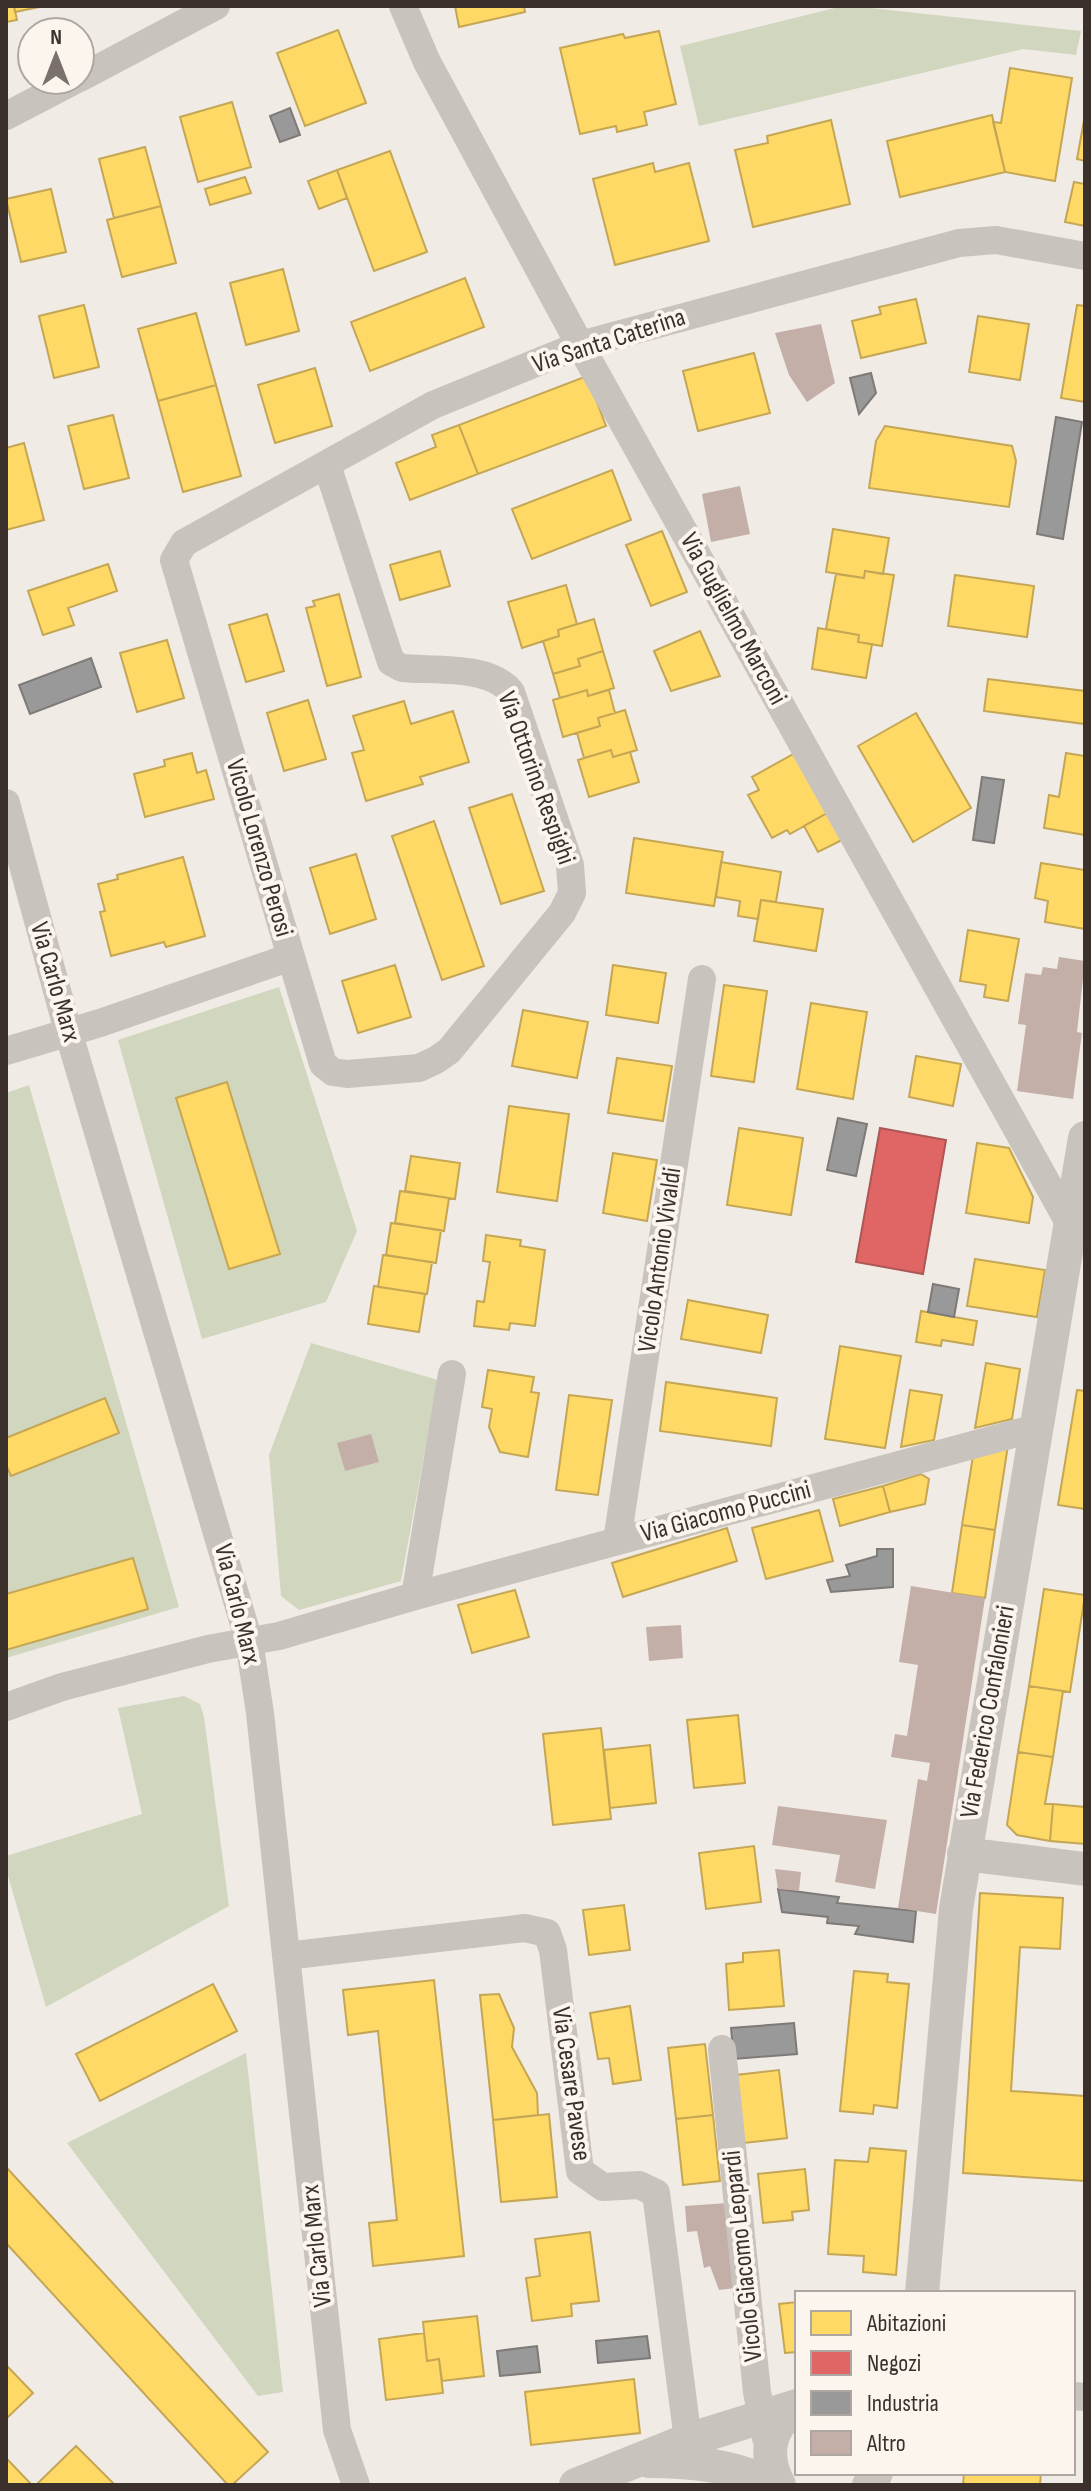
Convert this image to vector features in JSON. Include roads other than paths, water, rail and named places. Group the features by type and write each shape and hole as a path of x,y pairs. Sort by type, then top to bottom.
{"street":[{"path":"96,69 216,6"},
{"name":"Via Guglielmo Marconi","path":"403,6 427,62 580,345 1072,1228"},
{"path":"6,116 45,96"},
{"name":"Via Santa Caterina","path":"174,560 184,543 433,405 580,345 959,243 996,240 1085,256"},
{"name":"Via Ottorino Respighi","path":"291,957 323,1064 333,1072 347,1074 419,1068 449,1051 562,913 572,893 570,865 511,692 503,682 487,676 402,668 391,662 327,465"},
{"name":"Vicolo Lorenzo Perosi","path":"6,1051 291,957 174,560"},
{"name":"Via Carlo Marx","path":"6,803 68,1031 249,1641 258,1696 337,2430 336,2485"},
{"name":"Vicolo Antonio Vivaldi","path":"617,1541 702,979"},
{"name":"Via Federico Confalonieri","path":"921,2291 934,2173 946,1996 964,1854 1085,1138"},
{"path":"415,1596 452,1374"},
{"name":"Via Giacomo Puccini","path":"6,1707 62,1687 279,1636 415,1596 1036,1428"},
{"path":"964,1854 1085,1869"},
{"name":"Via Cesare Pavese","path":"286,1956 525,1928 547,1933 553,1950 580,2171 603,2187 639,2185 656,2193 688,2440"},
{"name":"Vicolo Giacomo Leopardi","path":"722,2049 757,2392 774,2477"},
{"path":"576,2485 688,2440 795,2407"},
{"path":"641,2461 704,2463 774,2477 775,2429 795,2408"},
{"name":"Via Carlo Marx","path":"337,2430 345,2462 356,2485"}]}
